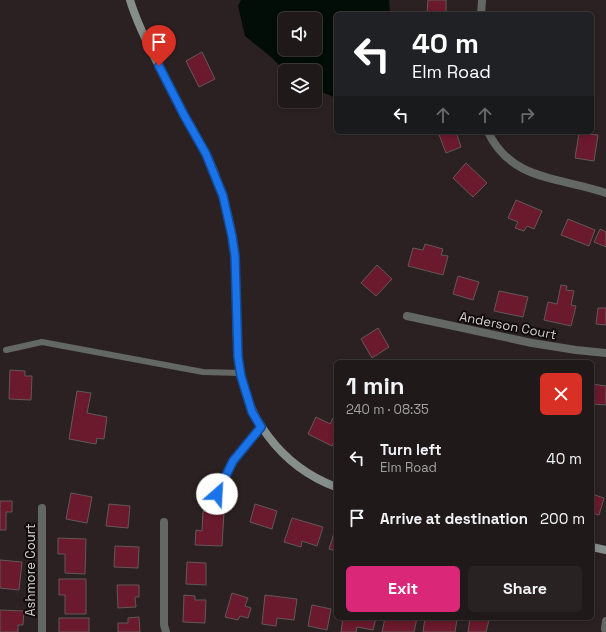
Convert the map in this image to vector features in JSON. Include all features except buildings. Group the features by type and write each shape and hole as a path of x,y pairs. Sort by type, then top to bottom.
{"street":[{"path":"130,0 140,28 184,115 206,154 223,196 235,256 238,357 240,373 252,412 261,427 285,455 299,467 334,486"},
{"path":"481,12 482,0"},
{"path":"489,134 500,151 524,169 552,180 606,193"},
{"name":"Anderson Court","path":"407,316 539,344 606,353"},
{"path":"217,494 233,461 261,427"},
{"name":"Ashmore Court","path":"42,508 42,632"},
{"path":"164,522 164,625 166,632"},
{"path":"594,547 606,550"}],"lane":[{"path":"6,350 42,342 203,372 240,373"}],"shaded area":[{"path":"241,0 389,0 390,12 334,12 334,97 322,92 322,64 278,64 245,36 238,6"}],"route":[{"path":"159,66 206,154 223,196 235,256 238,357 241,376 252,412 261,427 233,461 217,494"}]}
